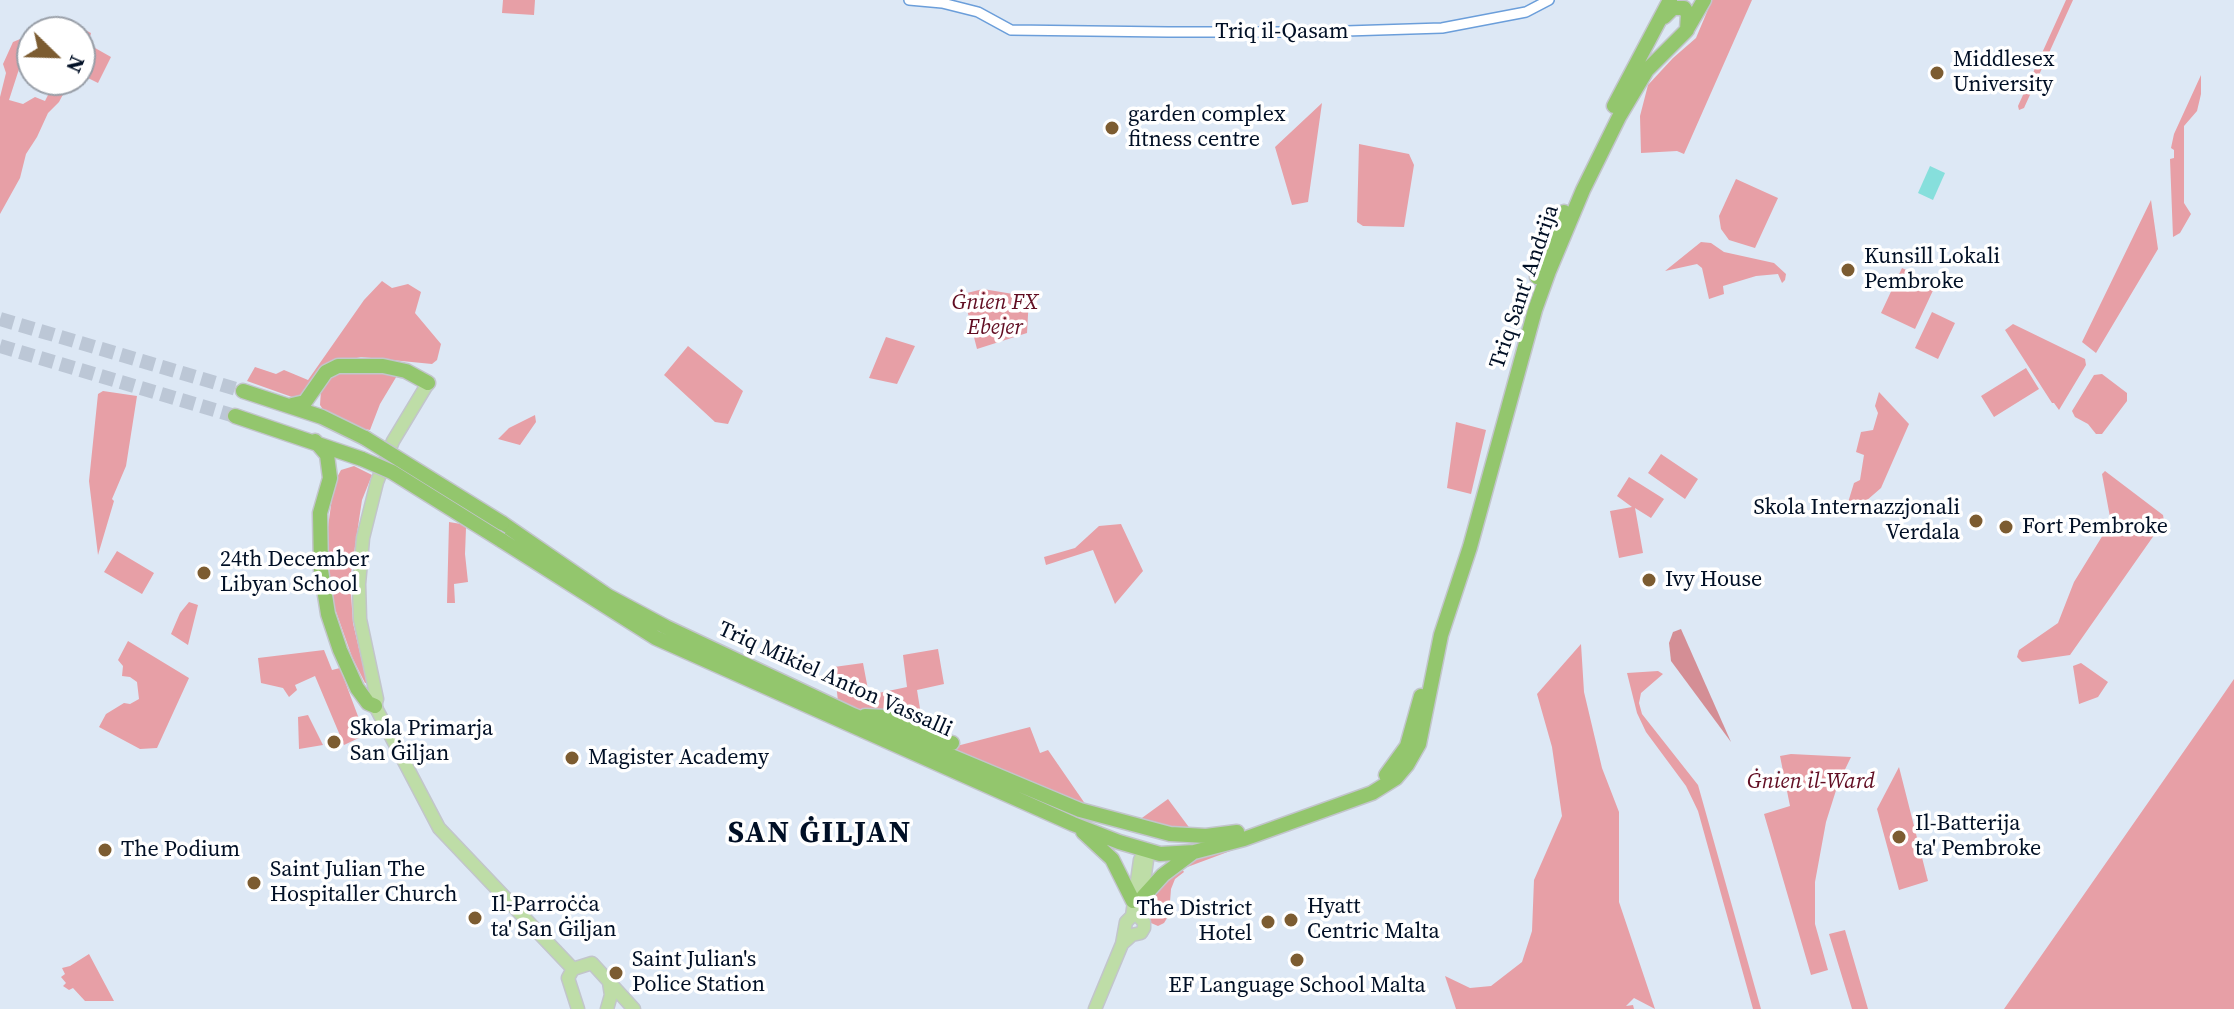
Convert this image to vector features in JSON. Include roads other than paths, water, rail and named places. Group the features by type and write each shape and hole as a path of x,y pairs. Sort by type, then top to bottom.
{"highway":[{"path":"1656,28 1661,0"},
{"name":"Triq Sant' Andrija","path":"1460,572 1461,558 1520,336 1544,257 1606,123 1670,0"},
{"name":"Triq Sant' Andrija","path":"1145,849 1160,854 1194,852 1244,839 1386,786 1407,765 1419,744 1441,635 1470,547 1535,310 1566,231 1619,117 1647,70 1686,31 1704,0"},
{"path":"1656,28 1670,10 1684,8 1688,14 1686,31"},
{"path":"322,417 315,402 320,384 326,372 338,366 363,365 406,371 428,383"},
{"path":"292,405 305,402 320,384"},
{"path":"243,391 322,417"},
{"path":"235,416 362,459"},
{"name":"Triq Mikiel Anton Vassalli","path":"322,417 365,438 502,523 608,596 666,627 853,715 1080,810 1170,834"},
{"path":"315,441 327,455 330,478"},
{"path":"362,459 342,463 330,478 320,513 321,570 328,614 340,650 357,688 368,703 375,706"},
{"name":"Triq Mikiel Anton Vassalli","path":"362,459 392,472 656,638 1073,824 1145,849"},
{"name":"Triq Sant' Andrija","path":"1170,834 1206,836 1257,827 1358,793 1375,784 1391,771 1407,746 1432,655 1441,635"},
{"path":"853,715 885,717 941,742 952,743"},
{"path":"1080,810 1137,839 1145,849 1170,834"},
{"path":"1073,824 1112,859 1133,920"},
{"path":"1133,920 1163,875 1194,852"}],"main road":[{"path":"428,383 393,441 377,482 363,538 360,619 377,699 375,706 439,828 573,969"},
{"path":"1095,1009 1133,920 1140,860 1145,849"},
{"path":"578,1009 568,978 573,969 592,963 634,1009"},
{"path":"607,1009 611,995 608,979"},
{"path":"573,994 587,1009"}],"street":[{"name":"Triq il-Qasam","path":"909,0 942,3 978,12 1011,30 1168,32 1442,28 1526,12 1549,0"}],"tunnel":[{"path":"0,319 243,391"},
{"path":"0,346 235,416"}],"place":[{"name":"Middlesex University","path":"1937,73"},
{"name":"garden complex fitness centre","path":"1112,128"},
{"name":"Kunsill Lokali Pembroke","path":"1848,270"},
{"name":"Skola Internazzjonali Verdala","path":"1976,521"},
{"name":"Fort Pembroke","path":"2006,527"},
{"name":"24th December Libyan School","path":"204,573"},
{"name":"Ivy House","path":"1649,580"},
{"name":"Skola Primarja San Ġiljan","path":"334,742"},
{"name":"Magister Academy","path":"572,758"},
{"name":"Il-Batterija ta' Pembroke","path":"1899,837"},
{"name":"The Podium","path":"105,850"},
{"name":"Saint Julian The Hospitaller Church","path":"254,883"},
{"name":"Il-Parroċċa ta' San Ġiljan","path":"475,918"},
{"name":"Hyatt Centric Malta","path":"1291,920"},
{"name":"The District Hotel","path":"1268,922"},
{"name":"EF Language School Malta","path":"1297,960"},
{"name":"Saint Julian's Police Station","path":"616,973"}],"district":[{"name":"SAN ĠILJAN","path":"820,834"}],"park label":[{"name":"Ġnien FX Ebejer","path":"995,316"},
{"name":"Ġnien il-Ward","path":"1811,782"}]}
